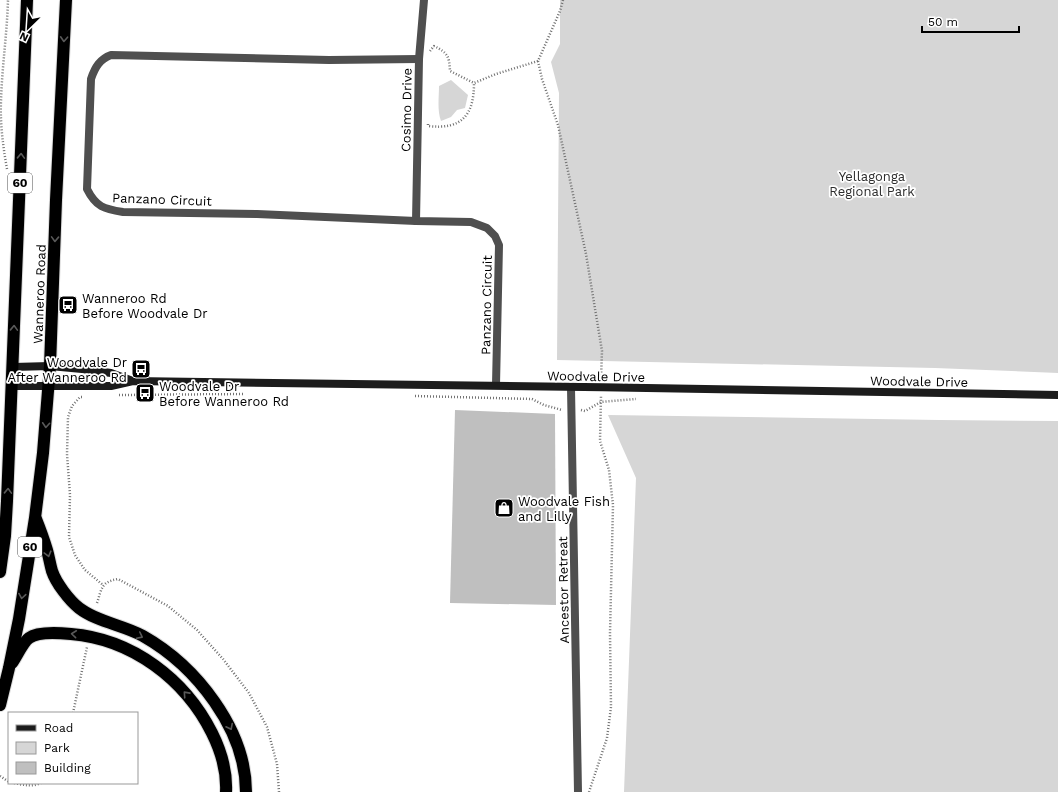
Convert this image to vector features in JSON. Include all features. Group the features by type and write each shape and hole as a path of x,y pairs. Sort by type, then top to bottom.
{"highway":[{"name":"Wanneroo Road","path":"12,386 27,0"},
{"name":"Wanneroo Road","path":"0,705 9,668 35,518 44,453 50,366 56,200 66,0"},
{"name":"60","path":"0,572 7,508 12,386"},
{"path":"35,518 47,550 53,573 64,592 79,608 97,618 143,636 182,666 207,692 223,714 234,735 242,757 246,780 246,792"},
{"path":"9,668 29,638 36,634 49,633 64,633 96,637 113,642 151,662 172,679 187,694 206,722 218,745 224,766 226,792"}],"street":[{"name":"Cosimo Drive","path":"416,221 420,59 424,0"},
{"name":"Panzano Circuit","path":"420,59 329,60 111,55 98,63 91,79 87,189 92,199 99,206 108,210 123,212 257,214 470,222 487,228 495,236 499,245 500,257 496,385"},
{"name":"Woodvale Drive","path":"13,366 50,366 111,373 133,381"},
{"name":"Woodvale Drive","path":"12,386 112,386 133,381 496,385 571,388 1058,395"},
{"name":"Ancestor Retreat","path":"571,388 578,792"}],"path":[{"path":"8,0 7,29 0,102 2,138 8,172"},
{"path":"429,52 434,46 444,51 449,57 450,71 474,83 496,74 538,61"},
{"path":"428,118 428,126 442,127 460,122 469,113 474,97 474,83"},
{"path":"119,395 251,394"},
{"path":"88,396 80,397 72,406 68,417 67,454 70,495 69,537 75,555 85,570 103,585"},
{"path":"408,396 532,399 559,410 586,410 601,402 638,399"},
{"path":"97,603 103,585 110,580 118,579 168,606 196,630 223,659 250,693 267,727 277,764 279,792"},
{"path":"73,712 87,646"},
{"path":"19,784 35,786 39,784"}],"green space":[{"name":"Yellagonga Regional Park","path":"560,0 1058,0 1058,373 935,368 557,360 559,93 551,62 560,44"},
{"path":"451,80 468,95 465,108 457,110 451,117 441,121 439,108 439,86"},
{"path":"608,415 1058,421 1058,792 624,792 636,478"}],"building":[{"name":"Woodvale Fish and Lilly","path":"455,410 555,414 556,605 450,603"}],"place":[{"name":"Wanneroo Rd Before Woodvale Dr","path":"68,305"},
{"name":"Woodvale Dr After Wanneroo Rd","path":"141,369"},
{"name":"Woodvale Dr Before Wanneroo Rd","path":"145,393"},
{"name":"Woodvale Fish and Lilly","path":"504,508"}]}
